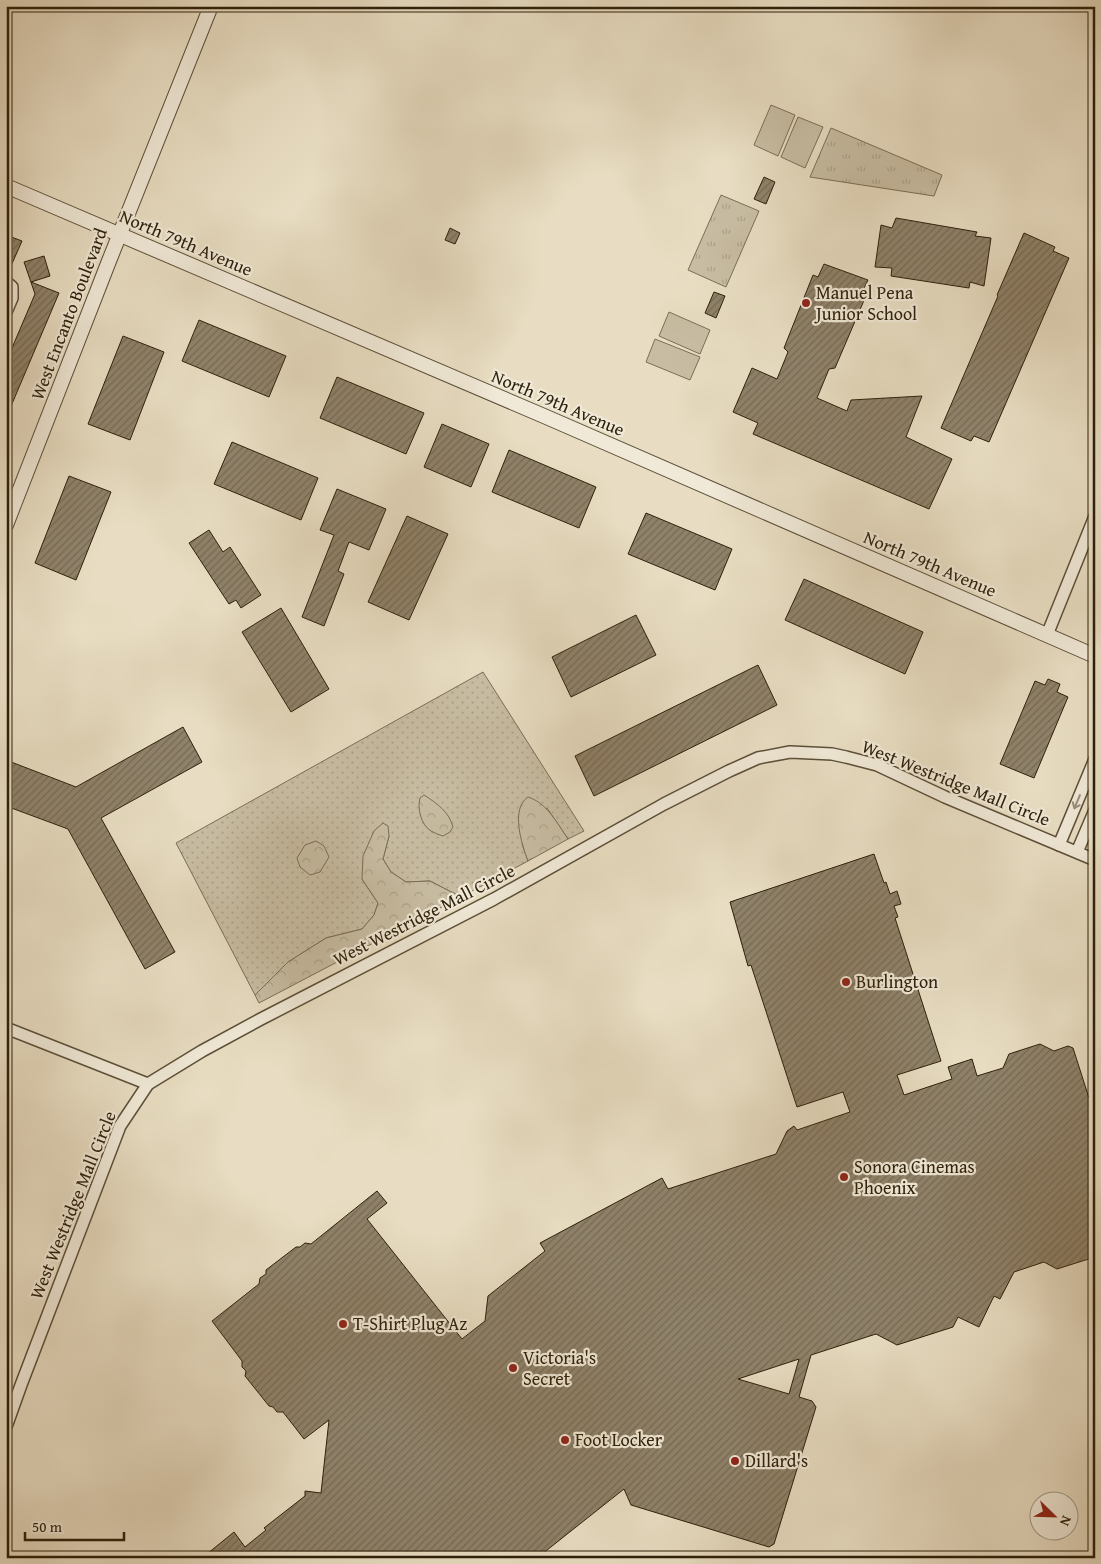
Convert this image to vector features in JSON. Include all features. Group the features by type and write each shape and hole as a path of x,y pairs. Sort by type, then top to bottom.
{"street":[{"name":"West Encanto Boulevard","path":"6,525 211,6"},
{"name":"North 79th Avenue","path":"6,186 544,416 1095,656"},
{"path":"6,312 12,298 9,285"},
{"path":"1047,635 1095,516"},
{"name":"West Westridge Mall Circle","path":"6,1427 120,1126 148,1084 202,1051 261,1019 528,882 679,796 758,758 790,752 832,754 876,765 945,797 1095,860"},
{"path":"1067,848 1095,759"},
{"path":"1067,848 1095,810"},
{"path":"6,1028 148,1084"}],"green space":[{"path":"771,105 795,115 778,156 754,145"},
{"path":"798,117 823,127 805,168 781,157"},
{"path":"831,128 942,175 934,196 810,177"},
{"path":"721,195 759,211 726,287 688,270"},
{"path":"669,312 710,330 700,354 659,336"},
{"path":"655,339 700,357 690,380 646,362"},
{"path":"483,672 584,831 568,839 547,808 522,844 528,861 461,897 430,881 406,882 391,872 383,859 389,836 362,879 378,903 374,915 362,929 326,938 288,962 255,995 176,843"},
{"path":"424,795 446,813 453,827 450,832 442,836 431,831 425,825 419,807 420,798"},
{"path":"528,797 546,809 556,820 568,839 528,861 519,828 519,818 523,803"},
{"path":"383,823 388,826 389,836 383,859 391,872 406,882 430,881 461,897 259,1003 255,995 288,962 326,938 362,929 374,915 378,903 362,879 363,856 374,831"},
{"path":"316,841 324,846 329,857 320,872 310,875 300,867 297,858 305,845"}],"building":[{"path":"764,177 775,182 766,204 754,199"},
{"path":"896,218 977,232 975,236 991,238 984,286 970,282 969,288 891,276 892,268 875,267 881,225 892,228"},
{"path":"450,228 460,233 455,244 445,240"},
{"path":"1024,233 1055,247 1053,251 1069,258 989,442 974,436 971,441 941,428"},
{"path":"6,235 22,241 7,275 6,275"},
{"path":"44,256 50,276 31,282 59,293 6,418 6,362 35,294 24,262"},
{"path":"824,264 868,280 860,296 865,298 835,368 829,369 817,398 847,411 851,400 922,396 906,437 952,459 929,509 753,434 758,423 733,412 752,368 777,379 788,352 784,348 813,275 818,277"},
{"path":"714,292 725,296 716,318 705,313"},
{"path":"199,320 286,356 269,397 182,361"},
{"path":"123,336 164,352 130,440 88,424"},
{"path":"337,377 424,413 406,454 320,418"},
{"path":"442,424 489,444 471,487 424,467"},
{"path":"232,442 318,478 301,520 214,484"},
{"path":"509,450 596,487 579,528 492,492"},
{"path":"69,476 111,492 76,580 35,563"},
{"path":"337,489 386,509 369,550 349,542 338,571 344,574 324,626 302,617 334,535 320,530"},
{"path":"646,513 732,549 715,590 628,554"},
{"path":"407,516 448,534 409,620 368,602"},
{"path":"209,530 223,552 230,547 261,595 241,608 236,600 229,604 189,543"},
{"path":"804,579 923,632 905,674 785,620"},
{"path":"281,608 329,689 291,712 242,632"},
{"path":"636,615 656,655 571,697 552,657"},
{"path":"758,665 777,705 594,796 575,756"},
{"path":"1048,679 1060,684 1057,692 1068,697 1034,778 1000,764 1035,681 1045,685"},
{"path":"183,727 202,762 101,818 175,952 145,969 68,829 6,806 6,760 76,787"},
{"path":"874,854 890,894 897,891 901,904 894,906 898,917 895,918 941,1061 897,1075 904,1095 952,1079 948,1067 972,1059 977,1076 1003,1068 1009,1054 1040,1044 1054,1051 1068,1046 1073,1048 1089,1098 1095,1096 1095,1257 1057,1269 1044,1262 1014,1272 1000,1299 994,1296 979,1327 958,1317 953,1327 897,1345 876,1334 811,1355 799,1397 812,1401 816,1407 774,1544 769,1547 631,1505 624,1489 542,1554 542,1558 202,1558 234,1532 245,1547 266,1530 264,1528 305,1496 305,1491 321,1493 329,1420 304,1439 283,1412 277,1412 273,1407 269,1406 245,1376 246,1371 242,1367 242,1361 212,1321 259,1284 260,1278 266,1274 266,1270 296,1247 300,1247 305,1243 311,1244 377,1191 387,1203 367,1219 462,1339 485,1321 488,1296 545,1251 540,1243 662,1178 668,1189 776,1154 787,1131 794,1126 797,1130 850,1112 843,1092 797,1107 751,965 748,966 730,902","holes":["799,1359 789,1394 738,1379"]}],"place":[{"name":"Manuel Pena Junior School","path":"806,303"},
{"name":"Burlington","path":"846,982"},
{"name":"Sonora Cinemas Phoenix","path":"844,1177"},
{"name":"T-Shirt Plug Az","path":"343,1324"},
{"name":"Victoria's Secret","path":"513,1368"},
{"name":"Foot Locker","path":"565,1440"},
{"name":"Dillard's","path":"735,1461"}]}
